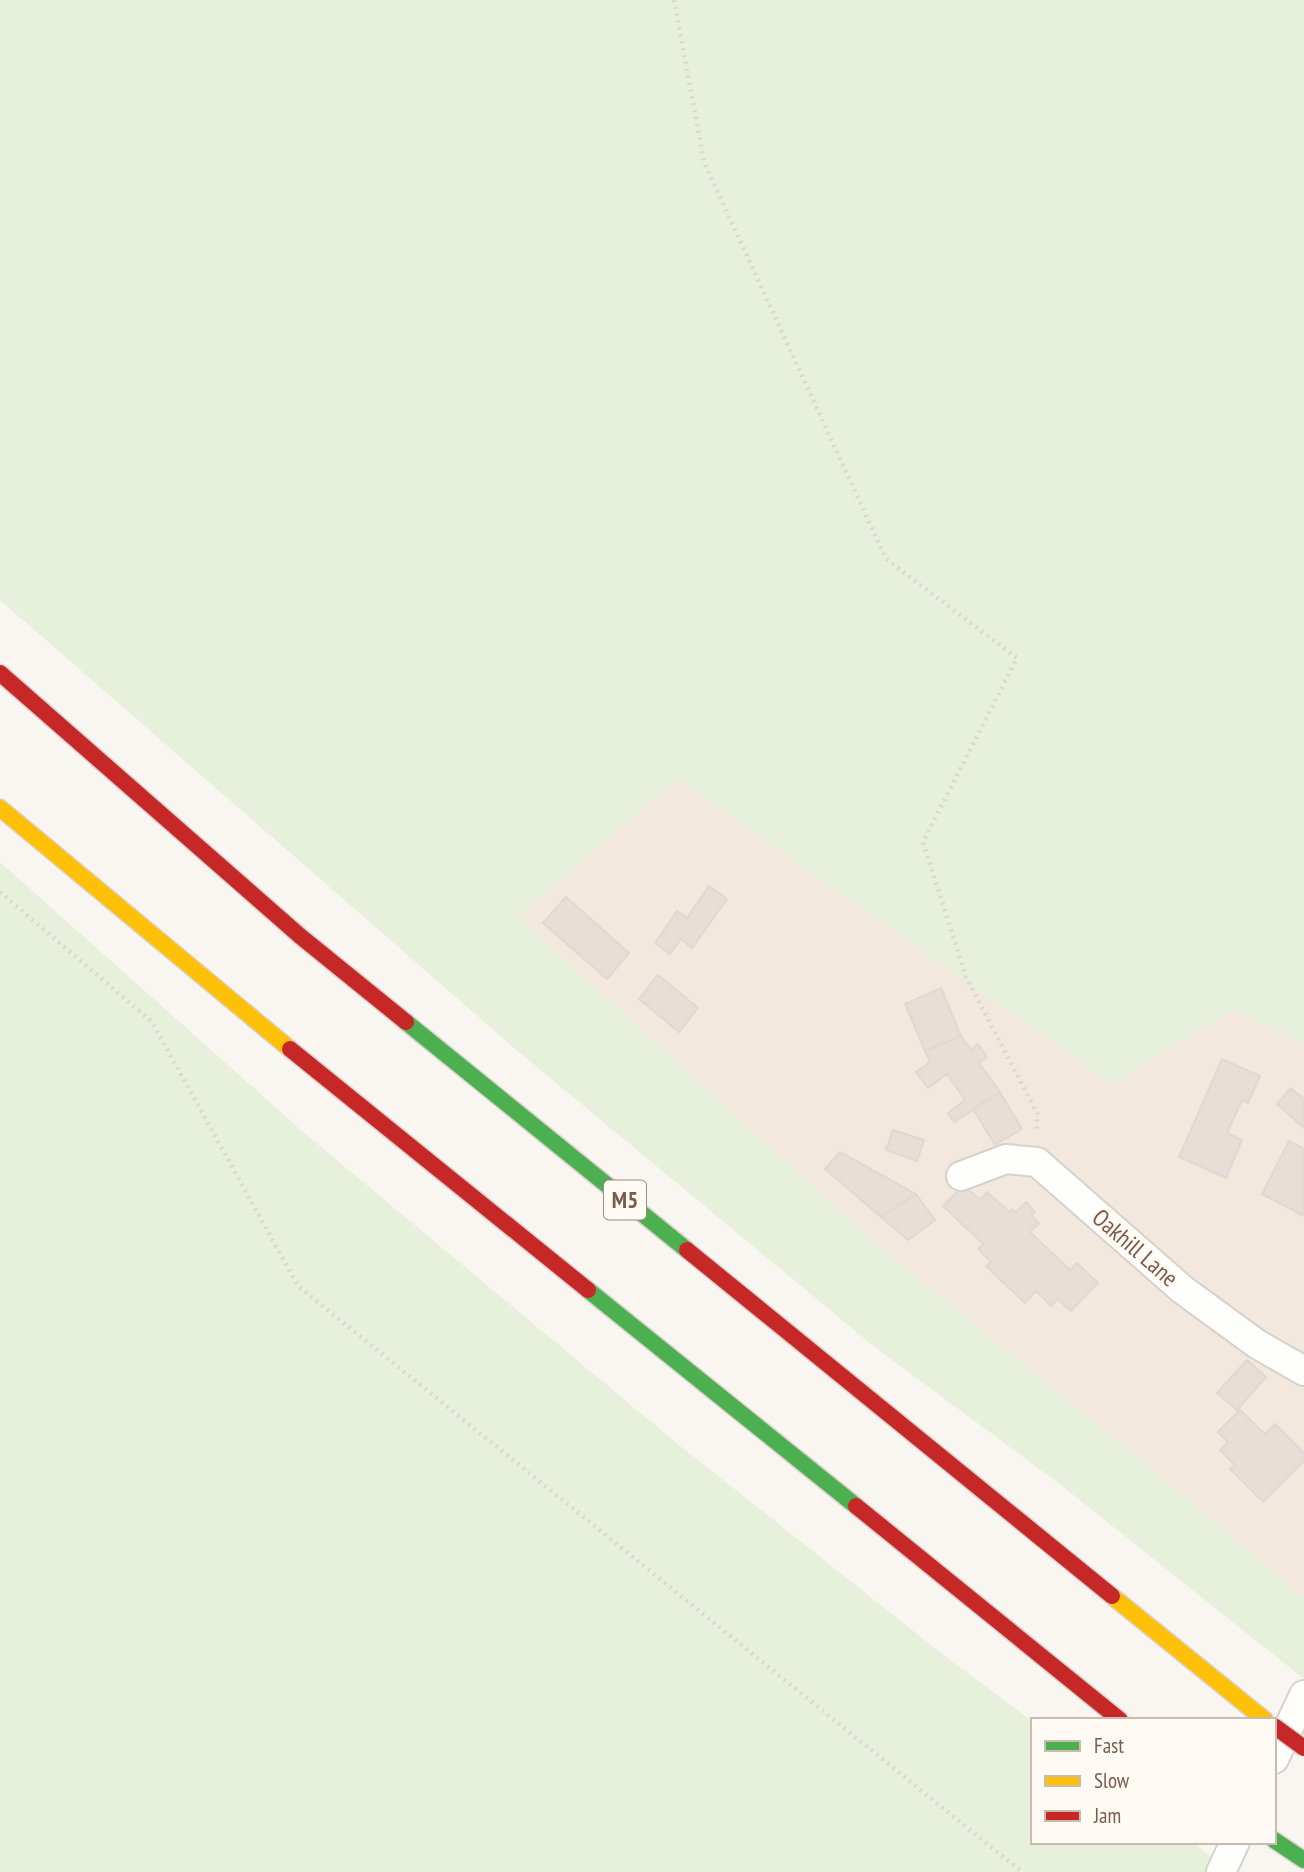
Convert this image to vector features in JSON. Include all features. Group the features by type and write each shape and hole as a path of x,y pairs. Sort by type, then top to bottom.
{"highway":[{"name":"M5","path":"0,673 300,936 1262,1717"},
{"path":"0,808 260,1025 1118,1718"},
{"path":"1276,1727 1304,1748"},
{"path":"1276,1841 1304,1860"}],"street":[{"path":"961,1176 1006,1158 1037,1162"},
{"name":"Oakhill Lane","path":"1037,1162 1183,1290 1257,1344 1304,1371"},
{"path":"1276,1755 1304,1695"},
{"path":"1221,1872 1234,1844"}],"path":[{"path":"674,0 704,162 886,559 1017,658 923,842 966,977 1037,1113 1037,1162"},
{"path":"0,892 152,1022 298,1286 1022,1872"}],"shaded area":[{"path":"677,779 1112,1083 1233,1010 1304,1043 1304,1597 879,1246 518,917"}],"green space":[{"path":"0,0 1304,0 1304,1043 1233,1010 1112,1084 677,779 518,917 879,1246 1304,1597 1304,1679 1066,1489 871,1344 520,1053 0,600"},
{"path":"0,862 303,1132 674,1441 950,1660 1031,1721 1031,1844 1195,1844 1232,1872 0,1872"}],"building":[{"path":"709,886 727,899 692,948 681,939 670,954 655,943 677,911 687,918"},
{"path":"566,897 629,953 607,979 543,923"},
{"path":"658,975 698,1008 679,1032 639,999"},
{"path":"941,988 961,1036 925,1051 905,1004"},
{"path":"961,1036 971,1050 978,1044 987,1057 979,1063 1000,1092 954,1122 948,1113 965,1100 947,1074 928,1088 916,1072 930,1062 925,1051"},
{"path":"1222,1059 1260,1076 1248,1103 1242,1100 1227,1133 1242,1140 1226,1178 1179,1157"},
{"path":"1291,1088 1304,1099 1304,1128 1277,1104"},
{"path":"1000,1092 1022,1129 995,1145 973,1109"},
{"path":"893,1130 924,1140 917,1161 886,1150"},
{"path":"1289,1141 1304,1149 1304,1216 1262,1194"},
{"path":"840,1152 916,1194 881,1217 825,1169"},
{"path":"964,1185 980,1200 987,1192 1009,1212 1012,1209 1016,1212 1026,1202 1035,1212 1031,1215 1039,1223 1030,1232 1070,1270 1077,1263 1098,1283 1071,1311 1058,1299 1051,1306 1036,1291 1025,1303 986,1266 991,1262 978,1249 983,1244 943,1206"},
{"path":"916,1194 935,1220 908,1240 881,1217"},
{"path":"1247,1360 1266,1377 1237,1410 1217,1393"},
{"path":"1240,1410 1265,1434 1275,1424 1304,1453 1304,1461 1263,1502 1230,1469 1235,1465 1220,1450 1228,1442 1218,1432"}],"traffic: fast":[{"path":"406,1022 687,1250"},
{"path":"588,1290 856,1506"},
{"path":"1276,1841 1304,1860"}],"traffic: slow":[{"path":"0,808 290,1049"},
{"path":"1112,1596 1263,1718"}],"traffic: jam":[{"path":"0,673 300,936 406,1022"},
{"path":"290,1049 588,1290"},
{"path":"687,1250 1112,1596"},
{"path":"856,1506 1118,1718"},
{"path":"1276,1727 1304,1748"}]}
